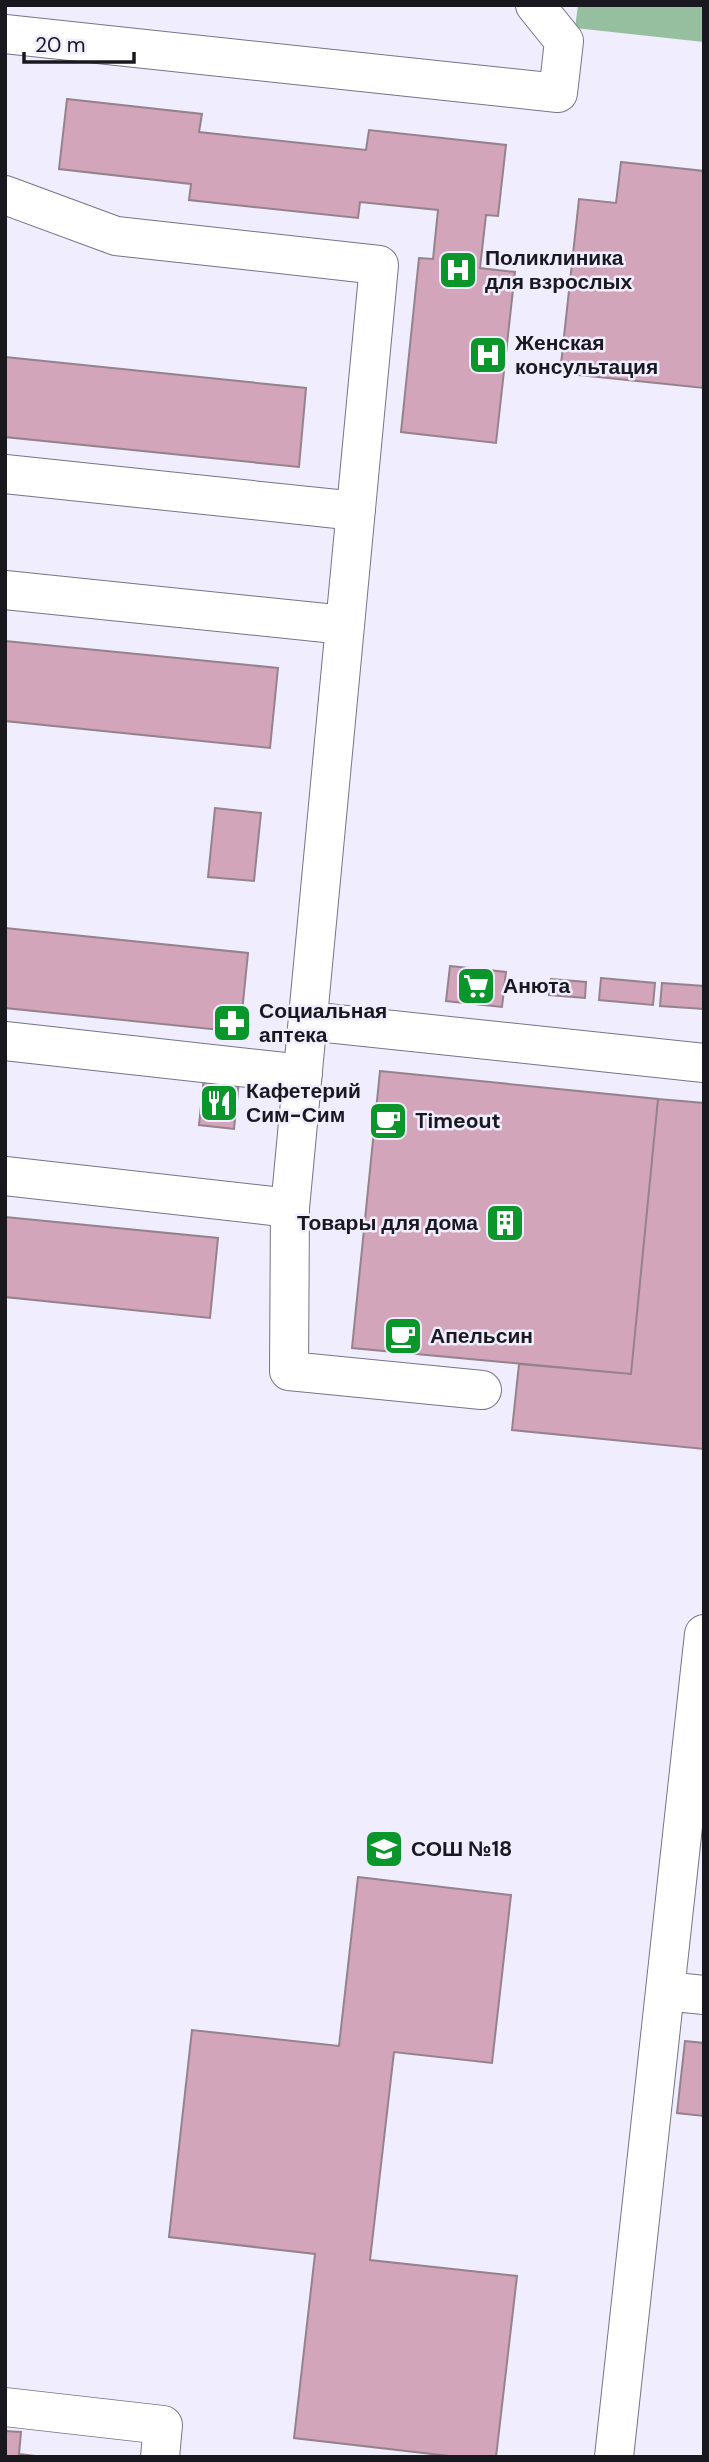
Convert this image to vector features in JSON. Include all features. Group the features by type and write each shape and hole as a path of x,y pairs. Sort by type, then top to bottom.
{"lane":[{"path":"5,34 558,93 564,41 535,5"},
{"path":"5,195 116,236 379,265 290,1208 289,1371 482,1390"},
{"path":"5,474 356,511"},
{"path":"5,590 345,625"},
{"path":"308,1021 704,1063"},
{"path":"5,1041 303,1074"},
{"path":"5,1176 290,1208"},
{"path":"614,2457 701,1695 704,1634"},
{"path":"665,1992 704,1995"},
{"path":"5,2407 163,2425 160,2457"}],"green space":[{"path":"578,5 704,5 704,42 575,28"}],"building":[{"name":"Поликлиника для взрослых","path":"67,99 202,114 199,132 366,150 369,130 506,145 498,216 486,215 480,268 515,272 496,443 401,432 419,258 433,259 438,210 360,202 358,218 189,200 191,184 59,169"},
{"path":"621,162 704,171 704,388 560,373 579,199 616,203"},
{"path":"5,357 306,388 299,467 5,437"},
{"path":"5,641 278,668 270,748 5,721"},
{"path":"215,808 261,813 254,881 208,877"},
{"path":"5,928 248,953 240,1032 5,1008"},
{"name":"Анюта","path":"450,966 506,972 502,1007 446,1001"},
{"path":"601,978 655,983 653,1005 599,1000"},
{"path":"551,979 586,982 585,998 549,995"},
{"path":"662,983 704,986 704,1009 660,1006"},
{"name":"Товары для дома","path":"380,1071 658,1099 631,1374 352,1348"},
{"name":"Кафетерий Сим-Сим","path":"204,1077 239,1081 234,1129 199,1125"},
{"path":"658,1099 704,1103 704,1449 512,1430 519,1364 631,1374"},
{"path":"5,1217 218,1238 210,1318 5,1297"},
{"path":"358,1877 511,1895 492,2063 394,2052 370,2260 517,2276 496,2457 458,2457 294,2438 315,2254 169,2237 192,2030 339,2046"},
{"path":"685,2041 704,2043 704,2116 677,2113"},
{"path":"5,2431 21,2432 19,2454 43,2457 5,2457"}],"place":[{"name":"Поликлиника для взрослых","path":"458,270"},
{"name":"Женская консультация","path":"488,355"},
{"name":"Анюта","path":"476,986"},
{"name":"Социальная аптека","path":"232,1023"},
{"name":"Кафетерий Сим-Сим","path":"219,1103"},
{"name":"Timeout","path":"388,1121"},
{"name":"Товары для дома","path":"505,1223"},
{"name":"Апельсин","path":"403,1336"},
{"name":"СОШ №18","path":"384,1849"}]}
